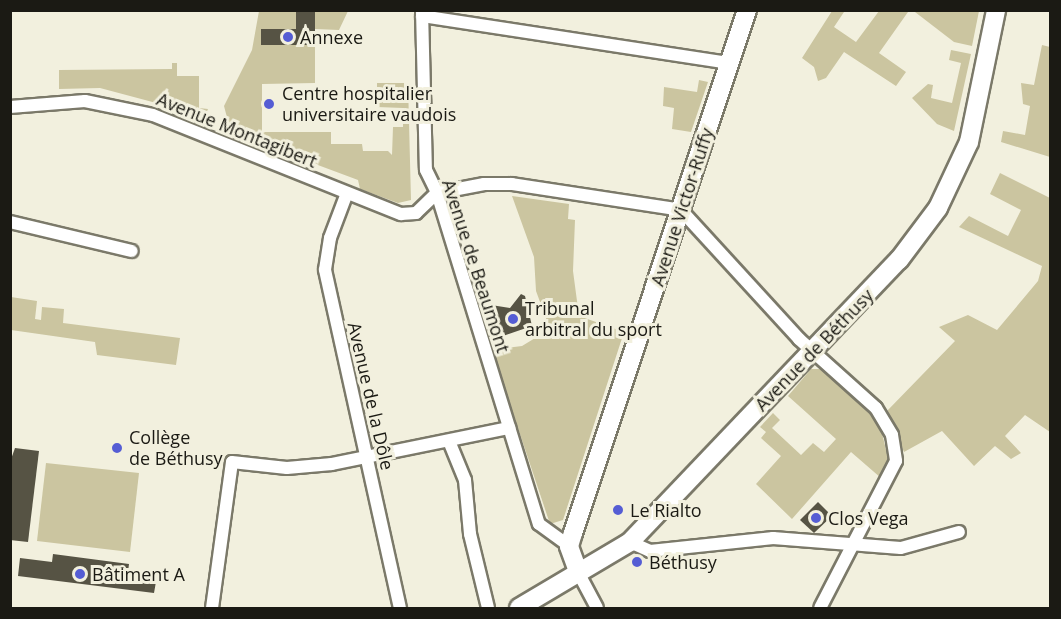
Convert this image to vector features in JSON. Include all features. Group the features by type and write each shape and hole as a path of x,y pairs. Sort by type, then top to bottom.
{"street":[{"name":"Avenue Victor-Ruffy","path":"569,546 747,10"},
{"name":"Avenue de Béthusy","path":"519,609 630,542 899,260 952,183 974,126 996,10"},
{"path":"422,13 730,63"},
{"name":"Avenue de Beaumont","path":"422,13 422,143 426,170 437,194 539,524 569,546"},
{"name":"Avenue Montagibert","path":"10,108 85,101 153,115 401,214 417,213 437,194"},
{"path":"437,194 484,184 512,184 681,210 814,350 876,408 895,443 893,469 848,546 820,609"},
{"name":"Avenue de la Dôle","path":"347,194 330,238 325,270 400,609"},
{"path":"10,222 132,251"},
{"path":"212,609 232,462 287,468 367,458 509,428"},
{"path":"449,441 465,480 470,534 488,609"},
{"path":"630,542 650,551 773,538 848,546 901,548 959,532"},
{"path":"569,546 579,574 597,609"}],"shaded area":[{"path":"259,11 348,11 339,30 315,29 315,83 262,84 262,132 331,132 331,144 362,144 363,151 388,151 392,155 393,127 403,127 403,108 377,107 377,83 408,83 411,200 398,203 360,189 358,180 283,152 229,125 224,106 252,50"},
{"path":"832,11 844,12 834,27 856,42 879,11 908,12 879,53 906,72 896,86 844,52 826,78 818,81 814,67 802,58"},
{"path":"979,11 972,46 954,42 915,12"},
{"path":"1042,45 1050,47 1050,157 1001,142 1003,131 1025,135 1030,106 1023,104 1021,83 1034,85"},
{"path":"951,50 971,54 954,131 937,124 912,98 928,84 933,85 931,98 952,103 961,63 949,60"},
{"path":"172,63 177,63 177,76 199,76 199,108 208,109 205,116 100,88 59,89 59,70 172,69"},
{"path":"699,80 708,82 691,132 672,129 674,108 663,106 664,87 697,92"},
{"path":"1000,173 1050,198 1050,432 1025,415 1005,436 1021,453 1011,459 995,446 974,466 942,431 904,452 887,411 955,341 939,327 968,315 997,330 1038,281 1042,266 959,227 969,216 1008,236 1021,210 990,194"},
{"path":"512,196 569,204 568,219 575,220 573,271 579,316 624,332 563,520 550,524 492,350 522,346 550,329 536,291 534,257"},
{"path":"11,297 37,301 35,319 41,320 42,307 64,309 63,323 180,338 176,365 97,355 95,342 11,330"},
{"path":"811,369 821,369 872,413 880,425 888,458 881,478 851,452 792,519 756,484 781,456 761,438 766,432 760,427 773,413 780,420 772,428 801,455 813,443 824,452 836,439 788,396"},
{"path":"46,463 139,473 130,552 37,541"}],"building":[{"name":"Annexe","path":"296,10 315,10 315,45 261,45 261,29 296,29"},
{"path":"521,294 525,296 532,326 503,336 491,305 510,308"},
{"path":"15,448 39,451 28,542 10,540 10,462"},
{"name":"Clos Vega","path":"818,502 832,516 814,533 800,520"},
{"name":"Bâtiment A","path":"53,554 129,564 128,572 157,576 154,593 18,576 20,558 52,562"}],"place":[{"name":"Annexe","path":"288,37"},
{"name":"Centre hospitalier universitaire vaudois","path":"269,104"},
{"name":"Tribunal arbitral du sport","path":"513,319"},
{"name":"Collège de Béthusy","path":"117,448"},
{"name":"Le Rialto","path":"618,510"},
{"name":"Clos Vega","path":"816,518"},
{"name":"Béthusy","path":"637,562"},
{"name":"Bâtiment A","path":"80,574"}]}
